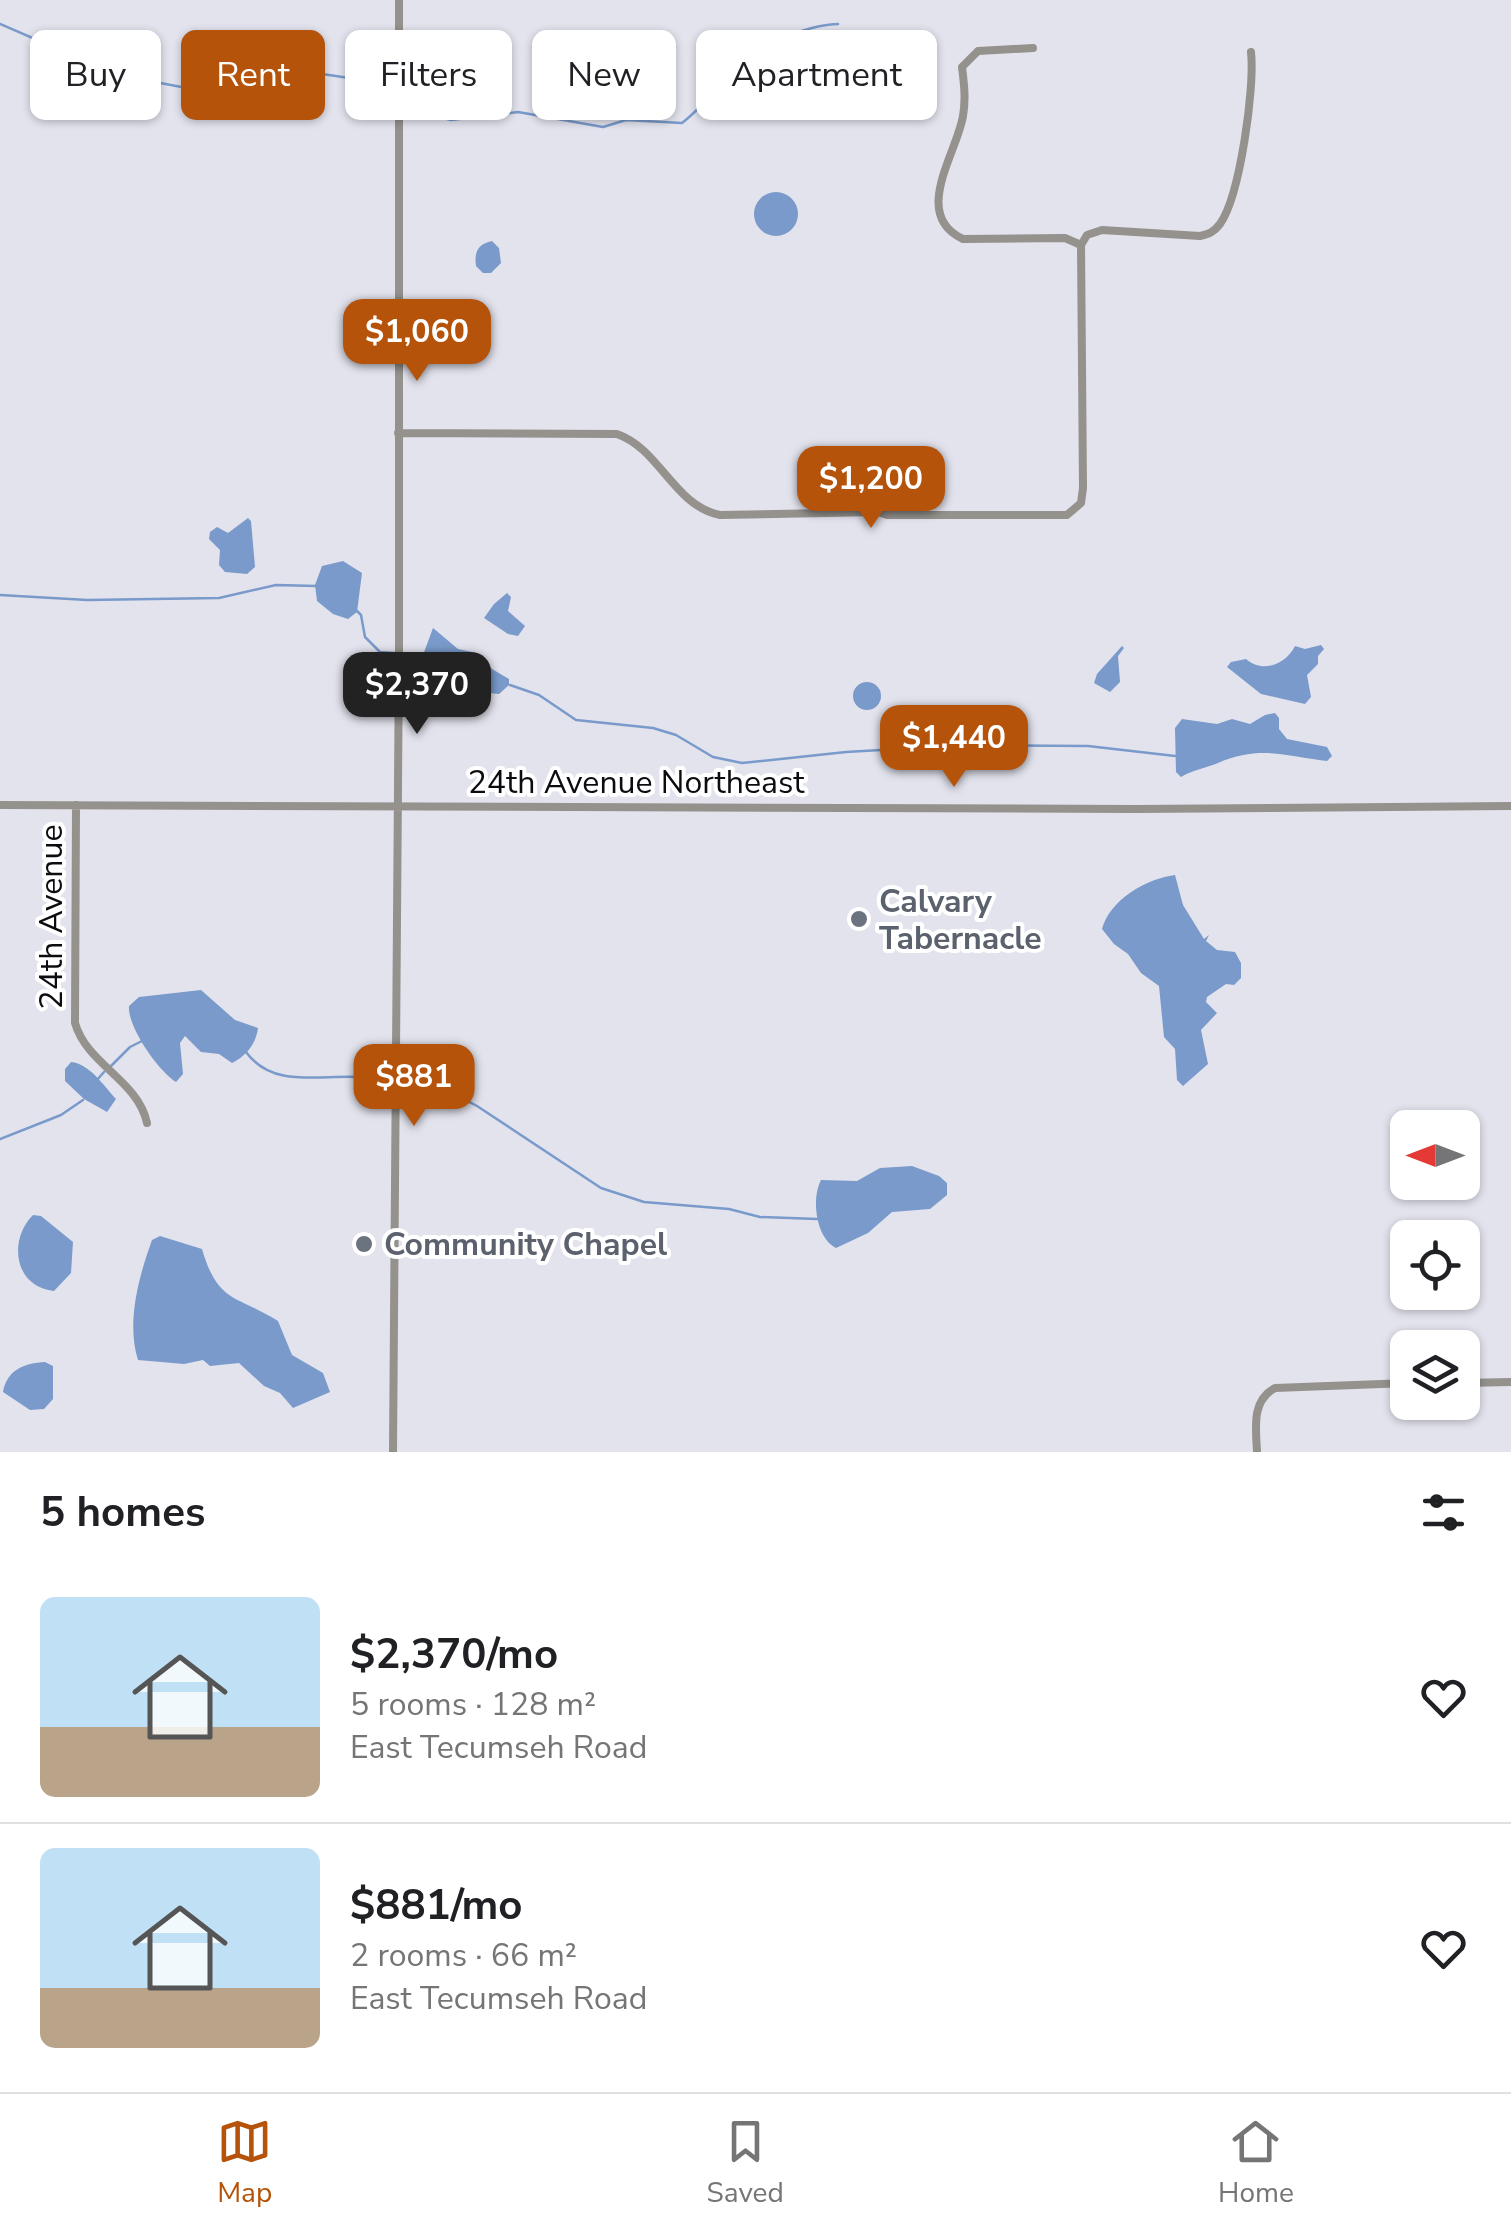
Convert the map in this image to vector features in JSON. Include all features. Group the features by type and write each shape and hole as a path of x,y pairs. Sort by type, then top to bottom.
{"street":[{"path":"393,1452 399,0"},
{"path":"1034,48 984,49 966,60 962,67 963,119 941,181 938,207 950,232 963,239 1065,238 1081,244"},
{"path":"398,433 617,434 641,446 698,507 720,515 862,512 1067,515 1081,504 1084,488 1081,244 1096,230 1200,236 1216,228 1234,192 1252,52"},
{"name":"24th Avenue Northeast","path":"0,805 1135,810 1511,806"},
{"name":"24th Avenue","path":"76,805 75,1023 90,1052 140,1102 148,1123"},
{"path":"1480,1383 1511,1382"},
{"path":"1256,1452 1258,1407 1263,1396 1275,1388 1390,1385"}],"water":[{"path":"776,192 792,198 798,214 792,230 776,236 760,230 754,214 760,198"},
{"path":"492,241 499,248 501,263 491,273 483,273 476,266 476,253"},
{"path":"248,518 255,567 247,574 225,572 219,565 220,550 209,539 210,532 217,527 228,533"},
{"path":"343,561 362,573 357,612 348,619 333,614 317,601 315,585 322,566"},
{"path":"507,593 511,597 508,611 525,626 518,636 484,618"},
{"path":"433,628 458,649 477,653 509,679 509,685 499,694 488,693 445,678 423,655"},
{"path":"1321,645 1324,649 1318,664 1307,675 1311,697 1305,704 1261,694 1227,667 1231,662 1246,659 1260,666 1274,665 1295,646 1305,649"},
{"path":"1122,646 1118,656 1120,682 1110,692 1094,683 1097,674"},
{"path":"867,682 877,686 881,696 877,706 867,710 857,706 853,696 857,686"},
{"path":"1275,713 1279,729 1287,739 1327,747 1332,756 1327,761 1272,753 1247,754 1181,777 1176,772 1175,728 1182,719 1217,724 1232,719 1250,724"},
{"path":"1175,875 1183,905 1204,939 1209,935 1206,941 1217,950 1235,952 1241,963 1241,978 1234,985 1226,984 1207,997 1206,1002 1217,1013 1201,1030 1208,1064 1183,1086 1177,1080 1175,1049 1164,1037 1159,986 1141,973 1102,929 1113,909 1130,893"},
{"path":"201,990 235,1020 258,1028 257,1034 250,1049 232,1063 219,1054 201,1052 185,1036 180,1043 183,1074 176,1082 145,1047 133,1025 129,1006 139,997"},
{"path":"71,1062 90,1071 116,1099 107,1112 84,1099 65,1081 65,1069"},
{"path":"912,1166 939,1176 947,1183 947,1195 930,1209 892,1212 868,1233 836,1248 829,1243 817,1217 816,1197 821,1180 857,1181 880,1168"},
{"path":"33,1215 41,1216 73,1242 71,1273 54,1291 30,1281 19,1261 20,1237"},
{"path":"160,1236 202,1249 222,1289 278,1321 292,1355 323,1373 330,1392 293,1408 280,1393 264,1386 239,1363 210,1366 203,1360 184,1364 138,1360 133,1330 136,1299 152,1240"},
{"path":"45,1362 53,1366 53,1399 44,1409 30,1410 3,1392 8,1378 18,1369"}],"waterway":[{"path":"0,24 118,75 192,89 242,91 268,85 292,73 345,77"},
{"path":"512,113 603,127 626,120 682,123 749,55 779,39 838,24"},
{"path":"0,595 87,600 219,598 276,585 316,586"},
{"path":"357,611 365,637 380,652 422,655"},
{"path":"510,685 539,695 576,720 653,728 676,735 713,757 742,763 968,745 1088,746 1175,756"},
{"path":"111,1066 130,1047 144,1040"},
{"path":"246,1052 259,1065 292,1077 383,1081"},
{"path":"96,1081 104,1072"},
{"path":"416,1076 427,1073 601,1188 644,1202 729,1209 760,1217 817,1219"},
{"path":"0,1139 61,1115 83,1100"}],"place":[{"name":"Calvary Tabernacle","path":"859,919"},
{"name":"Community Chapel","path":"364,1244"}]}
